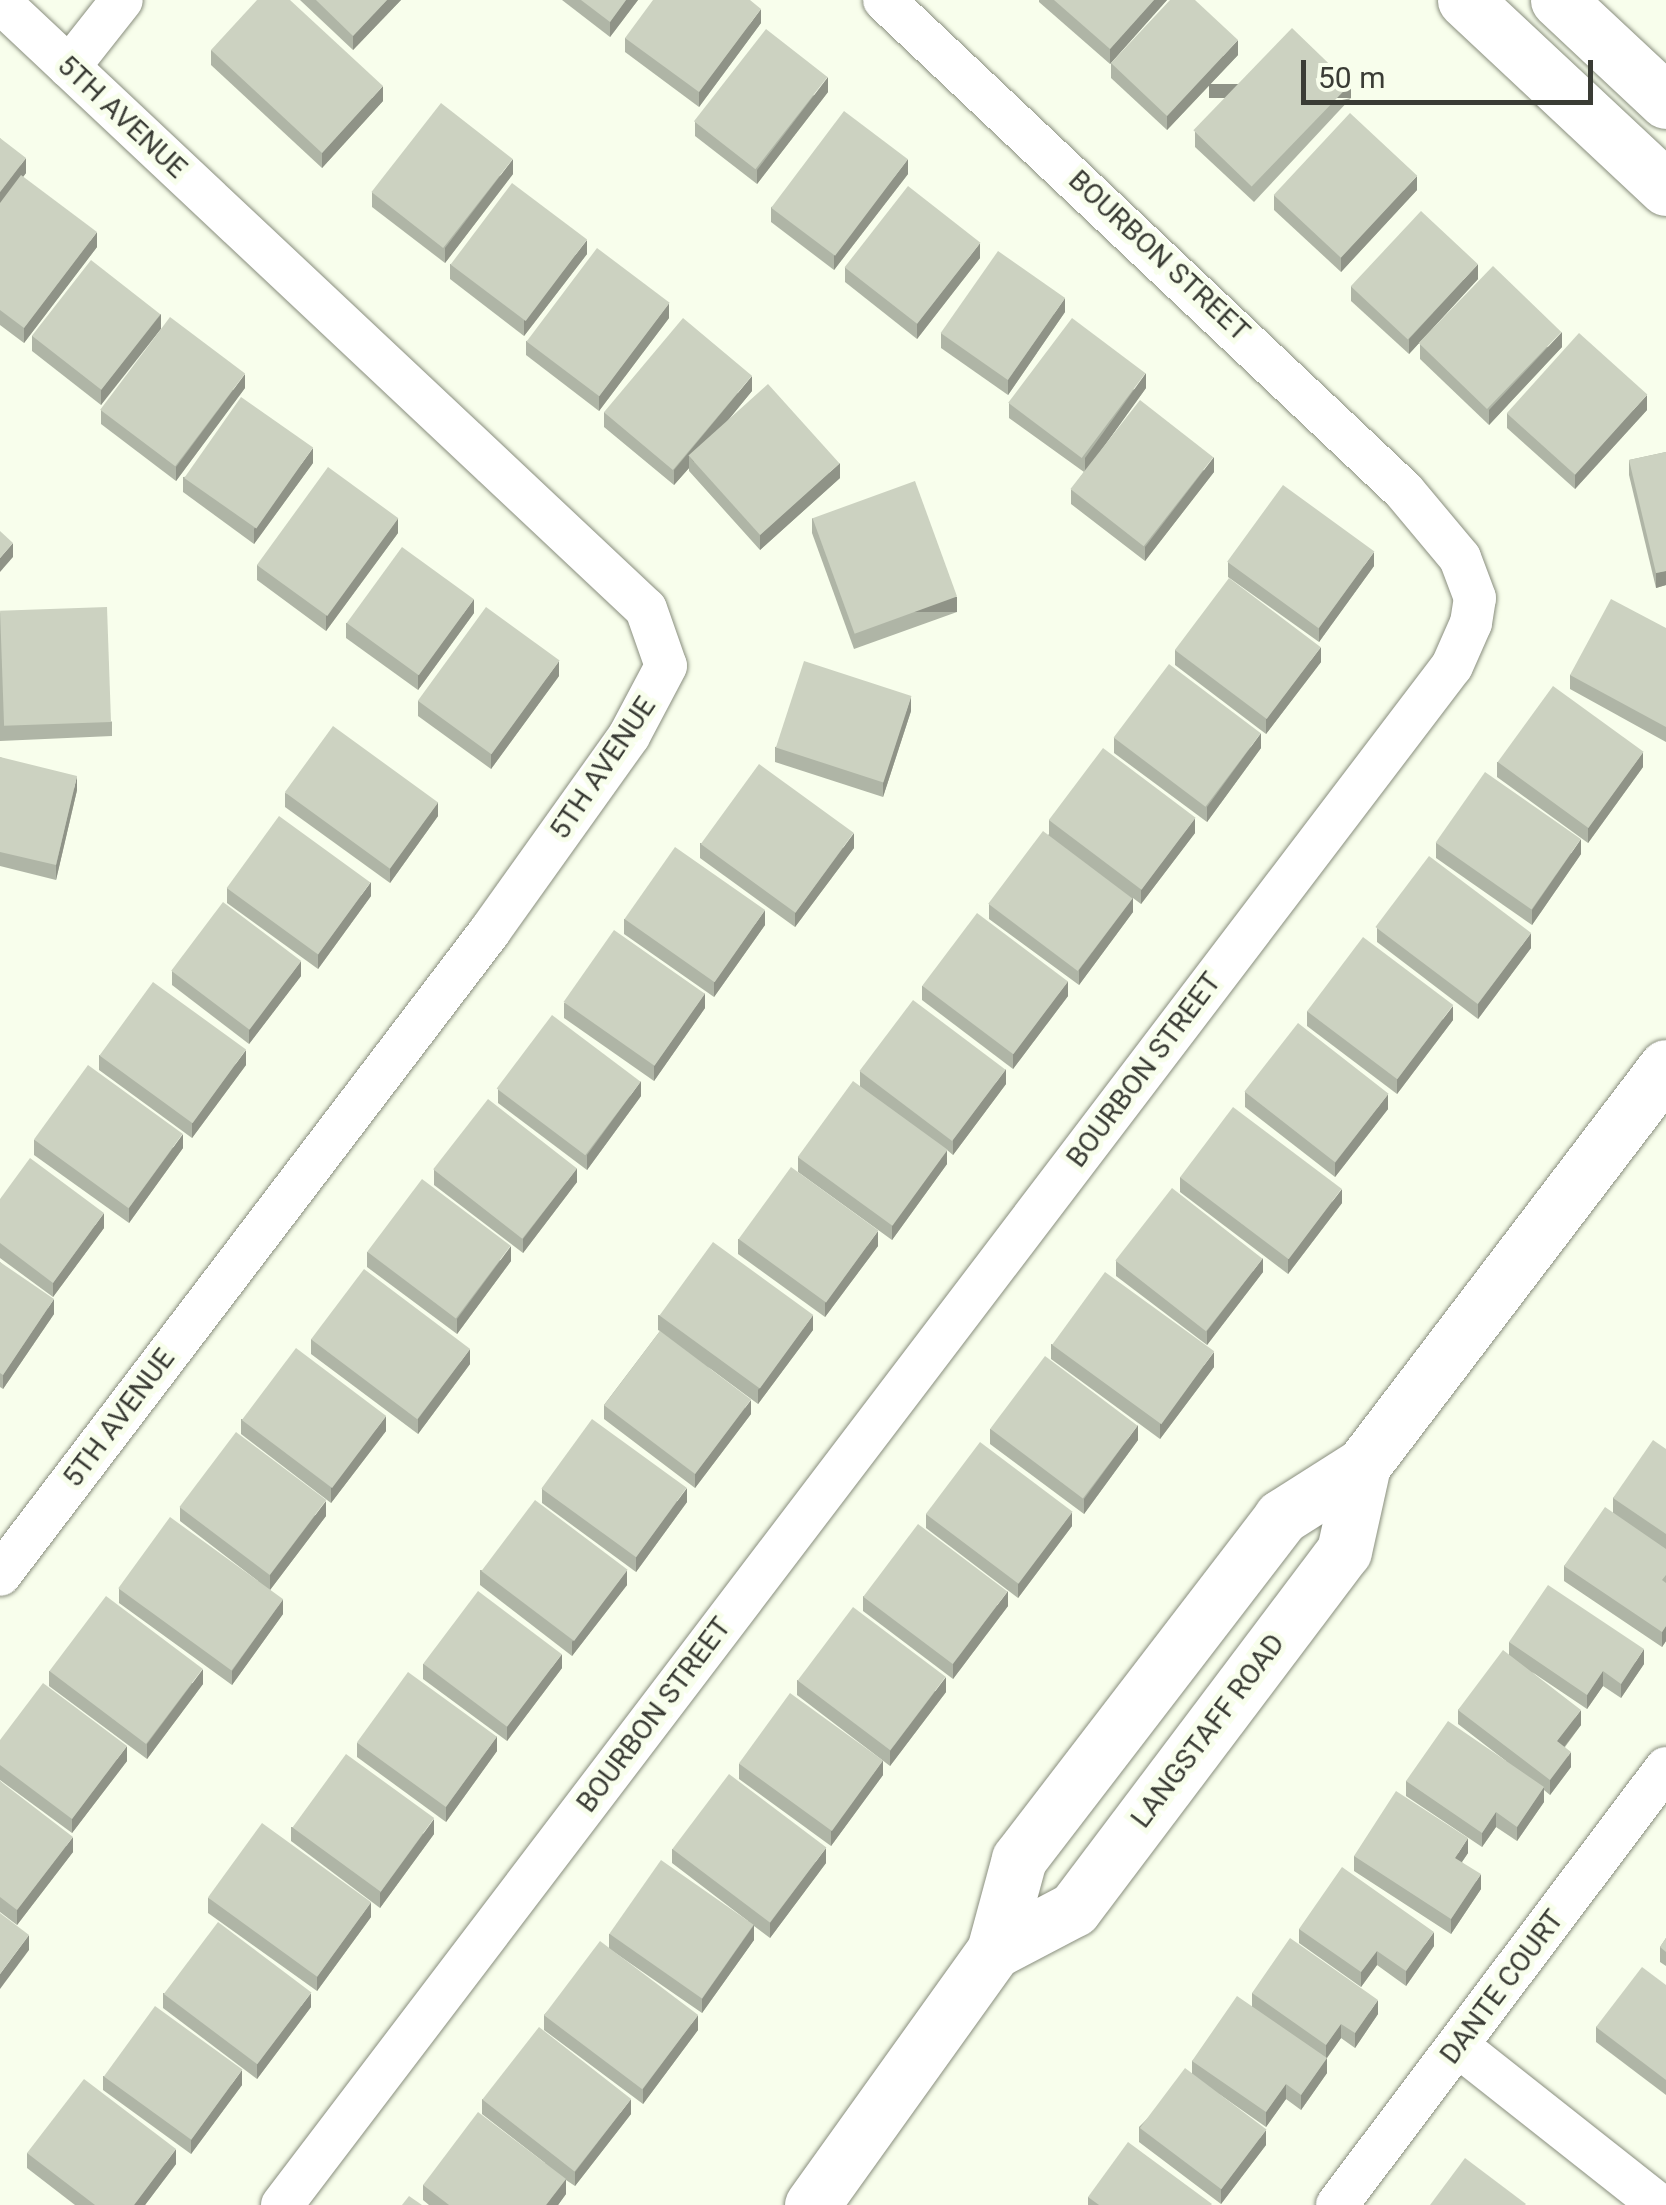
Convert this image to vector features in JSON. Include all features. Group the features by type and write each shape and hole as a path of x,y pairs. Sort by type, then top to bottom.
{"main road":[{"path":"1464,0 1666,188"},
{"path":"1558,0 1666,102"},
{"name":"LANGSTAFF ROAD","path":"812,2205 994,1951 1019,1859 1281,1516 1363,1466 1666,1067"},
{"name":"LANGSTAFF ROAD","path":"994,1951 1074,1909 1344,1551 1363,1466"}],"street":[{"path":"69,67 122,0"},
{"name":"BOURBON STREET","path":"282,2205 1452,666 1471,623 1474,598 1460,558 1404,491 884,0"},
{"name":"5TH AVENUE","path":"0,2 646,609 666,666 629,736 490,931 0,1575"},
{"name":"DANTE COURT","path":"1337,2205 1666,1768"},
{"path":"1458,2046 1659,2205"}],"building":[{"path":"257,0 290,0 383,86 322,153 211,50"},
{"path":"316,0 387,0 353,36"},
{"path":"581,0 626,0 610,22"},
{"path":"653,0 750,0 761,9 699,92 625,38"},
{"path":"1054,0 1154,0 1110,49"},
{"path":"1170,0 1195,0 1238,40 1167,116 1111,63"},
{"path":"1292,28 1350,84 1252,186 1193,130"},
{"path":"766,29 827,77 755,169 694,121"},
{"path":"441,103 513,159 443,248 371,192"},
{"path":"844,111 908,159 835,256 771,208"},
{"path":"1350,113 1417,176 1341,258 1274,195"},
{"path":"0,138 26,158 0,192"},
{"path":"21,175 97,232 24,328 0,310 0,203"},
{"path":"512,183 587,240 526,321 451,264"},
{"path":"908,186 980,243 917,324 845,267"},
{"path":"1421,211 1478,264 1408,340 1351,286"},
{"path":"597,248 670,303 599,396 527,341"},
{"path":"998,251 1065,298 1008,380 941,333"},
{"path":"91,260 160,314 101,390 32,336"},
{"path":"1493,266 1561,332 1487,409 1419,343"},
{"path":"170,317 245,374 175,466 100,410"},
{"path":"683,318 752,376 673,470 604,412"},
{"path":"1072,318 1145,373 1082,458 1008,403"},
{"path":"1579,333 1647,395 1575,475 1507,413"},
{"path":"768,384 840,464 760,535 688,456"},
{"path":"241,397 313,447 256,529 184,478"},
{"path":"1140,400 1213,457 1144,546 1070,489"},
{"path":"1666,452 1666,571 1656,573 1629,460"},
{"path":"328,467 398,518 327,616 257,565"},
{"path":"915,481 957,597 855,634 813,518"},
{"path":"1283,485 1374,551 1319,628 1227,562"},
{"path":"0,531 13,543 0,558"},
{"path":"402,547 474,599 419,675 347,623"},
{"path":"1229,578 1321,647 1267,719 1175,650"},
{"path":"1611,599 1666,628 1666,727 1570,675"},
{"path":"107,607 111,722 4,726 0,611"},
{"path":"486,607 560,660 491,754 418,701"},
{"path":"804,661 911,696 883,782 776,748"},
{"path":"1169,664 1261,733 1205,807 1114,737"},
{"path":"1553,686 1644,752 1588,828 1498,762"},
{"path":"333,726 438,802 390,869 285,792"},
{"path":"1103,748 1196,818 1141,890 1049,820"},
{"path":"0,757 77,776 56,865 0,852"},
{"path":"759,764 854,833 795,913 701,844"},
{"path":"1485,772 1581,839 1532,910 1436,842"},
{"path":"279,816 370,882 318,954 227,888"},
{"path":"1043,831 1132,898 1078,971 988,904"},
{"path":"675,847 765,910 715,982 625,919"},
{"path":"1429,856 1531,933 1478,1004 1375,927"},
{"path":"223,902 301,961 250,1030 171,971"},
{"path":"977,913 1068,982 1013,1054 922,986"},
{"path":"614,930 705,994 654,1066 564,1002"},
{"path":"1363,937 1453,1005 1397,1079 1307,1011"},
{"path":"153,982 246,1050 193,1123 100,1056"},
{"path":"913,1000 1006,1070 952,1141 859,1071"},
{"path":"552,1015 641,1082 585,1155 497,1088"},
{"path":"1298,1023 1389,1094 1335,1162 1244,1092"},
{"path":"88,1065 183,1134 129,1208 34,1139"},
{"path":"853,1081 948,1150 892,1226 798,1157"},
{"path":"488,1099 577,1169 522,1239 433,1169"},
{"path":"1233,1107 1342,1189 1289,1259 1180,1177"},
{"path":"30,1158 104,1213 53,1283 0,1243 0,1199"},
{"path":"791,1167 878,1230 826,1302 739,1239"},
{"path":"422,1179 511,1246 456,1318 367,1252"},
{"path":"1172,1188 1263,1259 1206,1331 1115,1260"},
{"path":"713,1242 813,1315 760,1389 660,1316"},
{"path":"0,1262 54,1299 3,1375 0,1373"},
{"path":"364,1269 470,1349 417,1419 311,1339"},
{"path":"1105,1272 1214,1351 1161,1424 1052,1345"},
{"path":"660,1331 751,1400 695,1474 604,1405"},
{"path":"296,1348 386,1416 332,1488 242,1420"},
{"path":"1045,1356 1138,1426 1083,1498 990,1429"},
{"path":"592,1419 687,1488 636,1557 541,1489"},
{"path":"236,1432 326,1500 270,1575 179,1507"},
{"path":"1653,1440 1666,1449 1666,1534 1613,1498"},
{"path":"980,1442 1073,1512 1018,1584 926,1514"},
{"path":"535,1500 628,1570 574,1641 481,1571"},
{"path":"1605,1507 1666,1549 1666,1575 1662,1580 1666,1583 1666,1626 1662,1632 1564,1566"},
{"path":"170,1517 283,1599 232,1670 118,1588"},
{"path":"918,1524 1007,1591 953,1664 863,1597"},
{"path":"1548,1585 1644,1649 1621,1684 1603,1671 1587,1695 1509,1642"},
{"path":"478,1591 562,1654 507,1727 423,1664"},
{"path":"106,1596 203,1669 146,1744 49,1671"},
{"path":"853,1607 946,1677 890,1750 798,1680"},
{"path":"1503,1650 1581,1710 1557,1741 1571,1752 1550,1780 1458,1710"},
{"path":"408,1672 497,1737 446,1807 357,1742"},
{"path":"43,1683 127,1746 72,1819 0,1765 0,1740"},
{"path":"790,1693 883,1761 832,1831 739,1763"},
{"path":"1448,1721 1544,1787 1517,1827 1496,1812 1482,1833 1406,1781"},
{"path":"346,1754 434,1818 381,1892 293,1828"},
{"path":"729,1774 826,1847 770,1922 672,1849"},
{"path":"0,1781 73,1837 17,1910 0,1897"},
{"path":"1396,1791 1468,1838 1455,1858 1481,1874 1451,1919 1354,1856"},
{"path":"262,1823 371,1902 317,1977 208,1897"},
{"path":"661,1860 754,1925 702,1999 609,1934"},
{"path":"1342,1867 1434,1932 1406,1971 1377,1951 1361,1972 1299,1929"},
{"path":"0,1913 29,1935 0,1974"},
{"path":"218,1922 311,1992 257,2064 164,1994"},
{"path":"1290,1938 1378,2000 1355,2033 1341,2024 1326,2045 1252,1993"},
{"path":"600,1941 698,2015 642,2089 544,2015"},
{"path":"1642,1967 1666,1985 1666,2080 1596,2027"},
{"path":"1237,1996 1327,2058 1301,2095 1286,2084 1266,2112 1192,2061"},
{"path":"155,2006 242,2069 191,2140 104,2076"},
{"path":"539,2027 631,2099 575,2172 482,2099"},
{"path":"1185,2068 1266,2129 1221,2189 1140,2128"},
{"path":"84,2079 176,2149 134,2205 95,2205 27,2153"},
{"path":"478,2112 566,2179 546,2205 449,2205 423,2185"},
{"path":"1128,2142 1212,2204 1099,2205 1088,2197"},
{"path":"1465,2158 1526,2204 1430,2205"},
{"path":"409,2196 422,2205 402,2205"}]}
